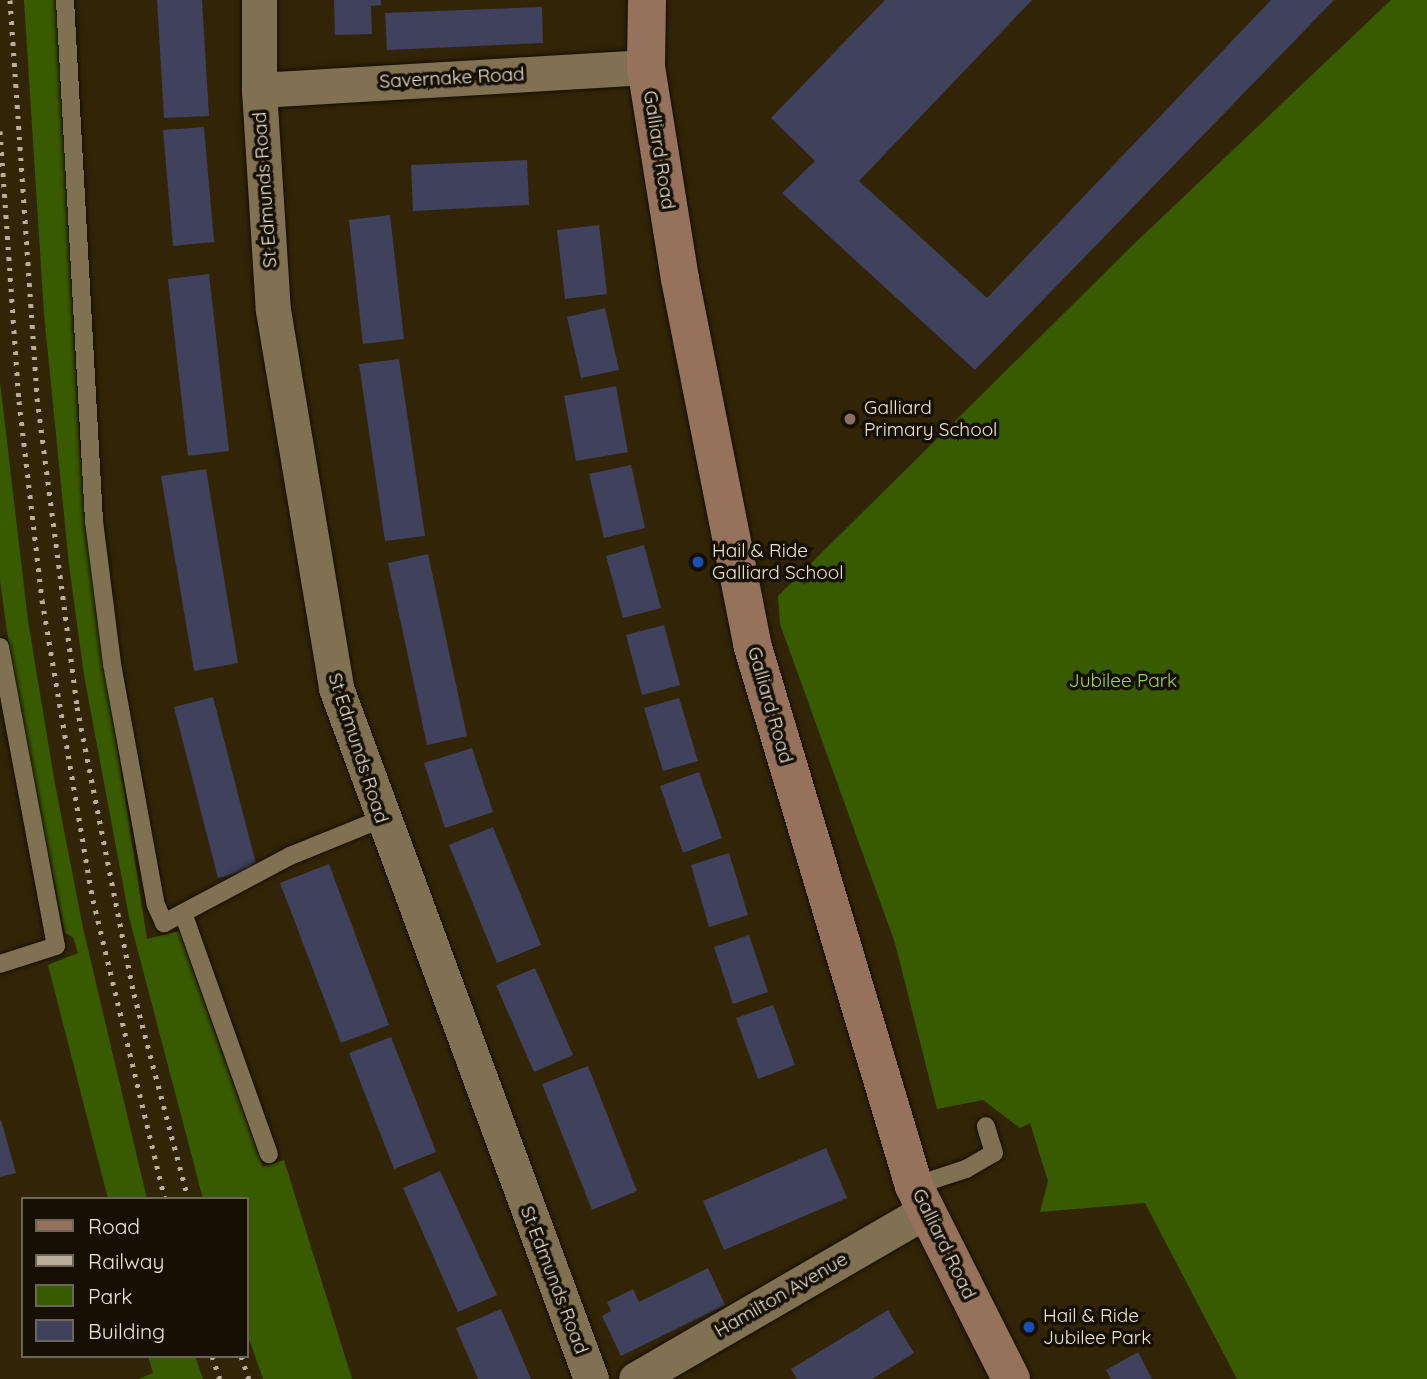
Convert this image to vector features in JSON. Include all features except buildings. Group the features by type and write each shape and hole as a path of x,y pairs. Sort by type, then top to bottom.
{"street":[{"name":"St Edmunds Road","path":"258,0 259,90 272,310 336,688 381,819 592,1379"},
{"name":"Galliard Road","path":"647,0 646,67 680,279 751,645 920,1198 1011,1379"},
{"name":"Savernake Road","path":"259,90 646,67"},
{"name":"Hamilton Avenue","path":"636,1379 920,1198"}],"lane":[{"path":"65,0 94,521 112,664 156,905 164,923 289,856 381,819"},
{"path":"0,647 56,946 0,964"},
{"path":"183,914 269,1154"},
{"path":"920,1198 994,1153 986,1126"}],"green space":[{"path":"24,0 57,0 80,452 95,605 147,939 179,931 263,1167 284,1160 352,1379 263,1379 248,1336 248,1197 202,1197 129,917 84,675 69,565 44,314"},
{"name":"Jubilee Park","path":"1391,0 1427,0 1427,1379 1237,1379 1145,1203 1040,1212 1048,1181 1030,1123 1020,1128 983,1100 937,1109 895,943 780,624 778,596 1136,242"},
{"path":"0,382 28,621 55,784 83,928 147,1197 107,1197 48,965 78,953 73,937 65,933 20,717 0,580"},
{"path":"149,1358 196,1358 203,1379 139,1379 153,1373"}],"railway":[{"path":"10,0 37,398 77,707 134,994 187,1197"},
{"path":"0,131 19,401 42,600 93,900 165,1197"},
{"path":"213,1358 220,1379"},
{"path":"242,1358 249,1379"}],"place":[{"name":"Galliard Primary School","path":"850,419"},
{"name":"Hail & Ride Galliard School","path":"698,562"},
{"name":"Hail & Ride Jubilee Park","path":"1029,1327"}]}
